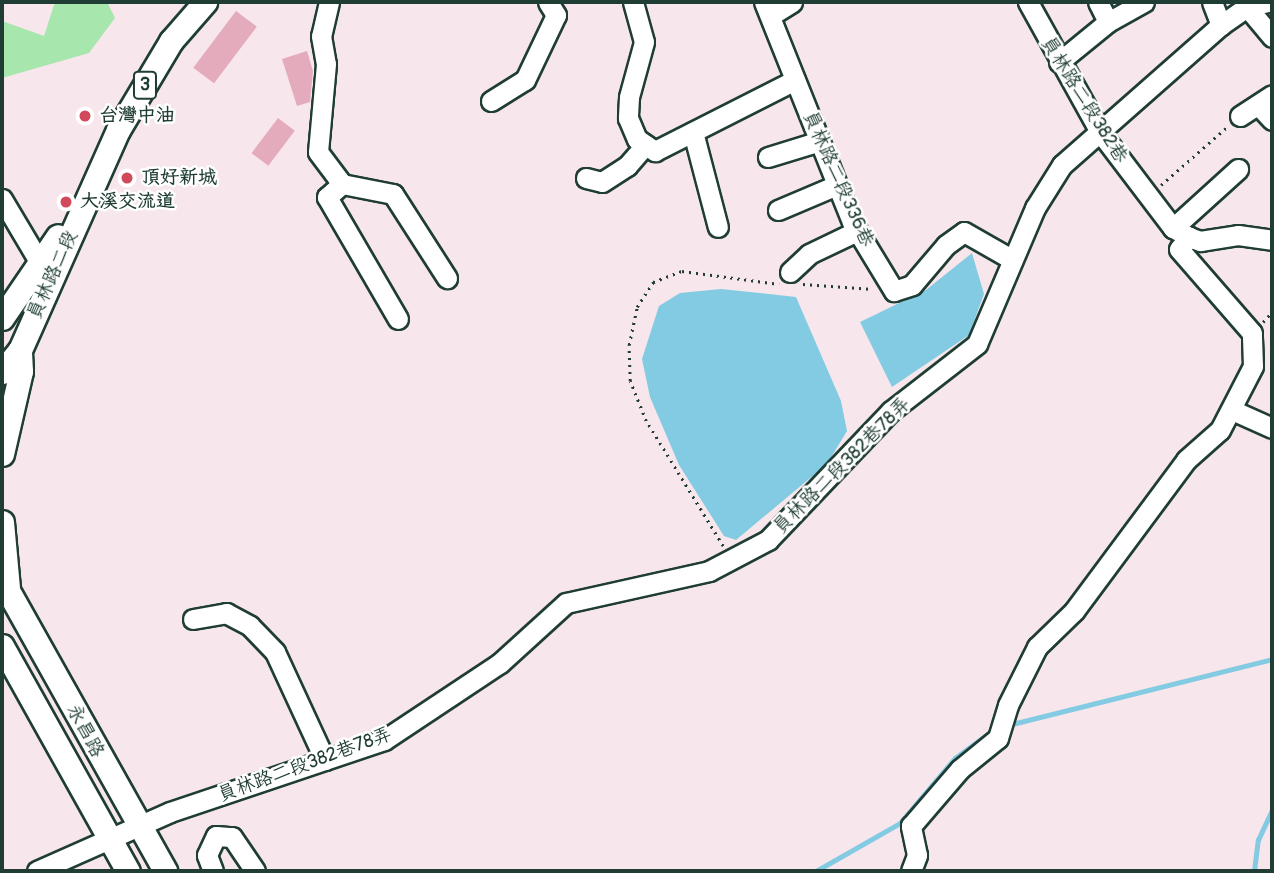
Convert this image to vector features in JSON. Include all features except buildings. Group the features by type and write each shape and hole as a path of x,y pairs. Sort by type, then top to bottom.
{"main road":[{"name":"員林路二段","path":"2,372 20,350 118,130 171,41 205,2"},
{"name":"員林路二段","path":"2,318 99,176"},
{"path":"2,454 5,412 21,371 20,350"},
{"path":"2,522 5,584"},
{"name":"永昌路","path":"5,584 136,825 164,871"},
{"name":"永昌路","path":"2,648 128,871"}],"street":[{"path":"330,2 321,36 326,64 318,152 342,184 393,194 447,278"},
{"path":"491,101 525,80 556,15 548,2"},
{"path":"634,2 644,42 629,97 628,118 637,139 655,151 795,80"},
{"path":"767,9 792,2"},
{"name":"員林路二段382巷","path":"1028,2 1100,132 1148,196 1181,232"},
{"path":"1098,2 1108,22"},
{"path":"1059,62 1108,22 1144,2"},
{"path":"1212,2 1221,25"},
{"path":"1267,2 1247,7 1272,37"},
{"name":"員林路二段382巷78弄","path":"37,871 136,825 384,740 421,718 499,663 566,603 673,581 731,562 768,540 891,411 977,344 1035,208 1062,165 1221,25 1247,7"},
{"name":"員林路二段336巷","path":"767,9 857,231 894,290"},
{"path":"1240,116 1268,107"},
{"path":"694,132 718,226"},
{"path":"768,157 820,141"},
{"path":"586,178 602,182 627,166 645,145"},
{"path":"911,871 917,855 911,826 960,769 998,738 1008,705 1037,647 1074,611 1186,460 1220,430 1253,366 1252,333 1179,249 1181,232 1238,169"},
{"path":"342,184 327,197 398,319"},
{"path":"778,210 837,185"},
{"path":"2,199 40,263"},
{"path":"793,280 810,254 857,231"},
{"path":"894,290 912,285 946,245 964,232 1013,260"},
{"path":"1181,232 1200,241 1238,235 1272,240"},
{"path":"1232,410 1272,428"},
{"path":"193,619 226,613 250,626 275,652 325,760"},
{"path":"213,871 207,855 216,836 232,837 255,871"}],"path":[{"path":"1148,196 1240,116"},
{"path":"731,562 646,421 630,381 629,345 637,307 653,282 682,271 761,285 793,280 894,290"}],"green space":[{"path":"55,2 107,2 115,18 89,53 2,78 2,21 44,36"}],"water":[{"path":"972,253 984,294 969,335 892,387 860,322 926,290"},
{"path":"721,289 796,297 841,401 847,431 827,464 736,540 724,536 679,465 650,397 642,359 659,306 680,293"}],"waterway":[{"path":"1008,725 1272,659"},
{"path":"816,871 900,823 955,758 996,728"},
{"path":"1254,871 1258,840 1272,810"}],"place":[{"name":"台灣中油","path":"85,116"},
{"name":"頂好新城","path":"127,178"},
{"name":"大溪交流道","path":"66,202"}]}
